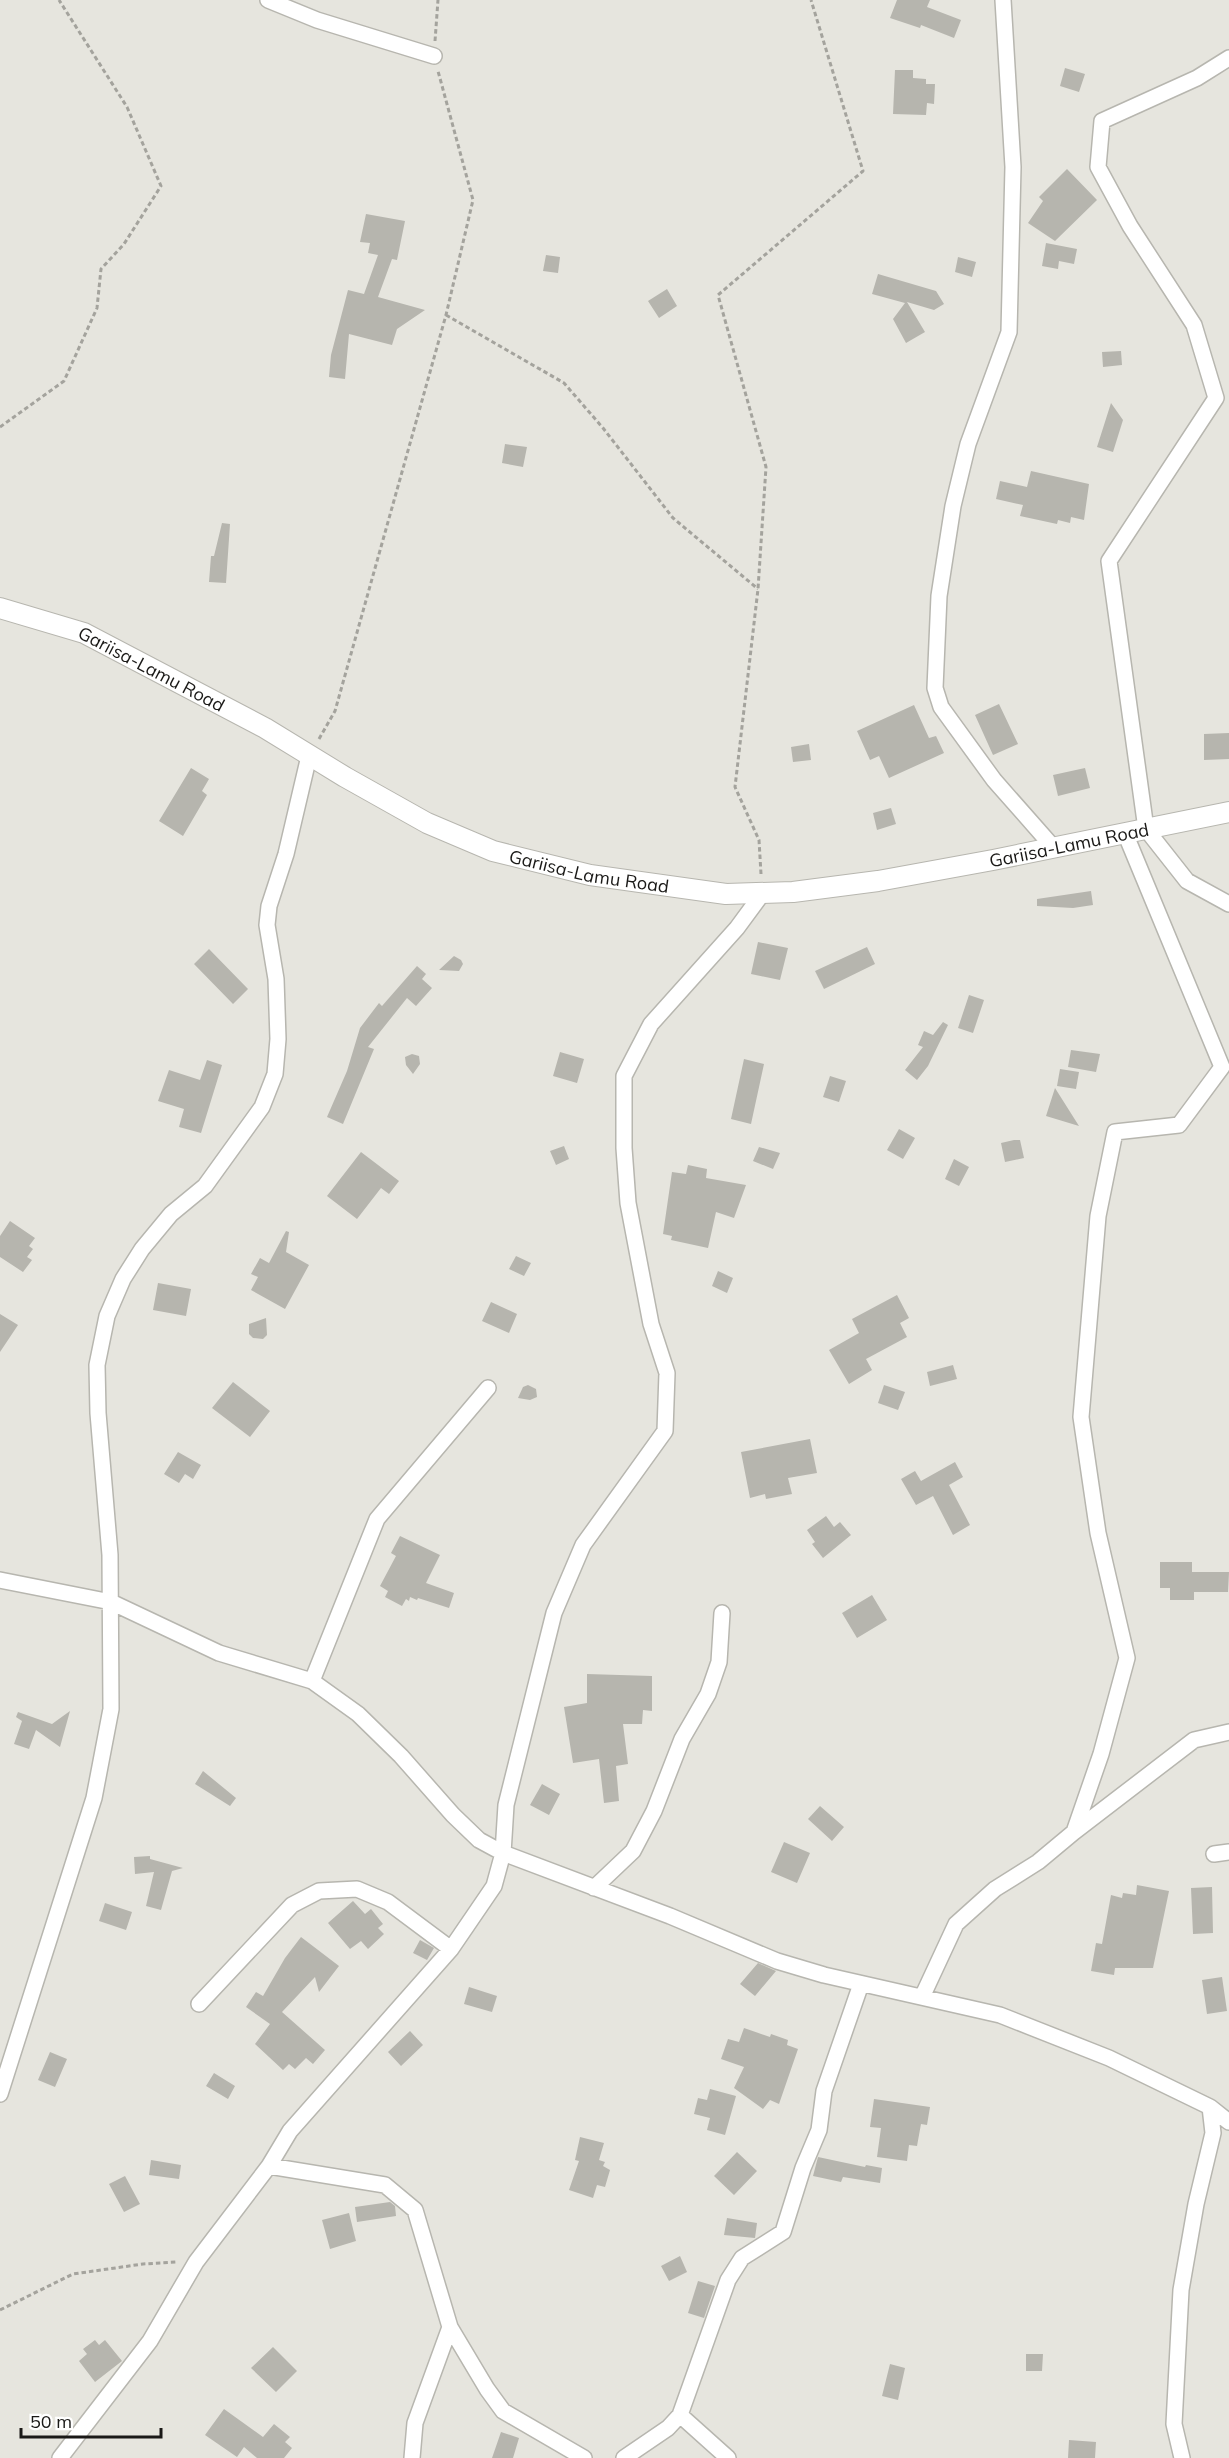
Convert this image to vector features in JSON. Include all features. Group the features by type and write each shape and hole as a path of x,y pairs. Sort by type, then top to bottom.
{"street":[{"path":"268,0 317,20 434,56"},
{"path":"1003,0 1013,167 1009,332 968,444 952,506 939,596 935,688 941,707 994,780 1053,847"},
{"path":"1229,58 1197,78 1102,121 1098,167 1131,226 1194,325 1216,398 1109,561 1146,829 1187,881 1229,904"},
{"name":"Gariisa-Lamu Road","path":"0,608 84,633 265,728 427,824 493,851 590,875 726,894 762,894 878,881 1229,812"},
{"path":"0,2094 94,1798 111,1709 110,1555 97,1389 97,1365 107,1316 123,1279 142,1249 171,1214 205,1186 262,1107 275,1074 278,1039 276,979 267,925 269,906 286,854 309,756"},
{"path":"1074,1832 1101,1754 1127,1658 1098,1533 1081,1417 1098,1216 1115,1132 1179,1125 1222,1067 1125,833"},
{"path":"60,2458 150,2341 196,2262 269,2166 290,2132 451,1949 494,1886 502,1853 506,1805 554,1613 583,1545 665,1431 667,1373 651,1324 627,1203 624,1076 651,1024 737,928 762,894"},
{"path":"312,1681 377,1519 488,1388"},
{"path":"0,1580 111,1602 219,1653 312,1681 358,1714 401,1756 453,1815 479,1840 502,1853 670,1916 777,1961 861,1984 923,1995 1000,2015 1109,2058 1210,2107 1229,2122"},
{"path":"594,1888 633,1851 654,1811 682,1739 708,1694 719,1662 722,1613"},
{"path":"923,1995 956,1924 995,1889 1038,1862 1194,1740 1229,1732"},
{"path":"199,2004 292,1905 319,1891 357,1889 388,1902 451,1949"},
{"path":"624,2458 668,2428 680,2415 728,2280 742,2258 783,2232 790,2216 803,2168 819,2130 824,2091 861,1984"},
{"path":"1182,2458 1174,2424 1181,2290 1196,2204 1213,2133 1210,2107"},
{"path":"269,2166 385,2184 415,2210 450,2327 503,2411 584,2458"},
{"path":"412,2458 416,2423 450,2327"},
{"path":"680,2415 728,2458"}],"path":[{"path":"0,427 64,381 97,308 101,269 124,244 161,186 127,107 59,0"},
{"path":"309,756 335,711 446,315 473,201 434,56 438,0"},
{"path":"762,894 759,840 735,787 758,589 766,467 718,295 863,171 811,0"},
{"path":"446,315 564,383 673,518 758,589"},
{"path":"0,2310 73,2274 143,2264 196,2262"}],"building":[{"path":"897,0 930,0 927,7 961,20 954,38 921,25 920,28 890,18"},
{"path":"1065,68 1085,74 1079,92 1060,86"},
{"path":"895,70 913,70 913,78 926,79 926,84 935,84 934,104 927,103 926,115 893,114"},
{"path":"1067,169 1097,200 1055,241 1028,223 1043,201 1039,197"},
{"path":"366,214 405,221 397,260 392,259 378,297 425,310 397,329 392,345 349,334 345,379 329,377 331,355 348,290 364,294 378,255 368,253 370,243 360,242"},
{"path":"1046,243 1077,249 1074,264 1059,261 1058,269 1042,266"},
{"path":"546,255 560,257 558,273 543,271"},
{"path":"958,257 976,262 972,277 955,272"},
{"path":"878,274 936,291 944,304 934,310 907,302 925,332 906,343 893,319 905,303 872,294"},
{"path":"667,289 677,306 659,318 648,301"},
{"path":"1121,351 1122,365 1103,367 1102,352"},
{"path":"1111,403 1123,420 1113,452 1097,447"},
{"path":"505,444 527,447 523,467 502,463"},
{"path":"1031,471 1089,484 1084,520 1071,517 1070,523 1058,520 1057,524 1020,516 1023,505 996,499 1000,481 1027,487"},
{"path":"222,523 230,524 226,583 209,582 211,556 214,556"},
{"path":"999,704 1018,744 993,755 975,715"},
{"path":"914,705 929,738 936,736 944,753 889,778 879,756 870,760 857,731"},
{"path":"1229,733 1229,759 1204,760 1204,734"},
{"path":"809,744 811,760 793,762 791,747"},
{"path":"191,768 209,779 202,791 207,795 183,836 159,821"},
{"path":"1085,768 1090,788 1058,796 1053,775"},
{"path":"891,808 896,824 877,830 873,813"},
{"path":"1091,891 1093,905 1073,908 1037,906 1037,899"},
{"path":"758,942 788,948 780,980 751,974"},
{"path":"867,947 875,964 824,989 815,971"},
{"path":"209,949 248,989 233,1004 194,964"},
{"path":"454,956 463,964 459,971 439,970"},
{"path":"417,966 426,974 422,979 432,988 416,1006 407,998 368,1047 374,1049 343,1124 327,1117 347,1071 360,1028 379,1003 382,1006"},
{"path":"969,995 984,1000 973,1033 958,1028"},
{"path":"943,1022 948,1025 928,1066 917,1080 905,1070 923,1047 918,1045 924,1031 933,1035"},
{"path":"1071,1050 1100,1054 1096,1072 1068,1067"},
{"path":"560,1052 584,1059 577,1083 553,1076"},
{"path":"412,1054 419,1056 420,1064 413,1074 406,1065 405,1057"},
{"path":"744,1059 764,1064 751,1124 731,1119"},
{"path":"207,1060 222,1065 201,1133 179,1127 184,1109 158,1101 169,1070 200,1080"},
{"path":"1060,1069 1079,1072 1076,1089 1057,1086"},
{"path":"830,1076 846,1081 839,1102 823,1097"},
{"path":"1055,1088 1079,1126 1046,1116"},
{"path":"899,1129 915,1138 903,1159 887,1150"},
{"path":"1020,1140 1024,1158 1005,1162 1001,1143"},
{"path":"564,1146 569,1159 556,1165 550,1151"},
{"path":"759,1147 780,1153 773,1169 753,1161"},
{"path":"361,1152 399,1181 389,1194 381,1188 357,1219 327,1196"},
{"path":"954,1159 969,1167 959,1186 945,1179"},
{"path":"688,1165 707,1169 706,1178 746,1185 734,1218 716,1212 708,1248 671,1240 672,1236 663,1234 672,1172 686,1174"},
{"path":"10,1221 35,1238 29,1246 33,1249 27,1257 32,1260 23,1272 0,1257 0,1236"},
{"path":"286,1231 289,1232 286,1252 309,1265 285,1309 251,1290 258,1277 251,1274 260,1258 269,1263"},
{"path":"516,1256 531,1263 524,1276 509,1269"},
{"path":"718,1271 733,1278 727,1293 712,1286"},
{"path":"158,1283 191,1289 186,1316 153,1310"},
{"path":"897,1295 909,1318 900,1323 907,1337 866,1359 872,1370 849,1384 829,1350 859,1333 852,1319"},
{"path":"491,1302 517,1314 509,1333 482,1321"},
{"path":"0,1314 18,1325 0,1352"},
{"path":"266,1318 267,1335 263,1339 253,1338 249,1334 249,1324"},
{"path":"953,1365 957,1379 930,1386 927,1372"},
{"path":"233,1382 270,1411 250,1437 212,1408"},
{"path":"528,1385 536,1389 537,1397 530,1400 518,1398 523,1387"},
{"path":"884,1385 905,1392 898,1410 878,1403"},
{"path":"810,1439 817,1473 788,1478 792,1494 766,1499 765,1494 750,1498 741,1452"},
{"path":"178,1452 201,1465 193,1479 185,1474 179,1483 164,1474"},
{"path":"955,1462 963,1477 949,1485 970,1525 953,1535 933,1496 916,1505 901,1479 915,1471 921,1481"},
{"path":"826,1516 834,1527 840,1522 851,1535 823,1558 812,1544 815,1542 807,1530"},
{"path":"400,1536 440,1555 426,1583 454,1593 449,1608 410,1597 409,1601 406,1599 402,1606 385,1597 388,1591 380,1586 396,1556 391,1553"},
{"path":"1160,1562 1192,1562 1192,1572 1229,1572 1228,1592 1194,1592 1194,1600 1170,1600 1170,1588 1160,1588"},
{"path":"872,1595 887,1620 857,1638 842,1613"},
{"path":"587,1674 652,1676 652,1711 643,1710 642,1724 623,1724 628,1764 616,1766 619,1801 604,1803 599,1759 573,1763 564,1707 587,1703"},
{"path":"70,1711 60,1747 36,1730 29,1749 14,1744 22,1721 16,1717 18,1712 52,1724"},
{"path":"203,1771 236,1798 230,1806 195,1784"},
{"path":"542,1784 560,1794 549,1815 530,1805"},
{"path":"820,1806 844,1827 832,1841 808,1819"},
{"path":"784,1842 810,1853 797,1883 771,1872"},
{"path":"150,1856 150,1859 183,1868 172,1871 161,1910 146,1906 154,1872 135,1874 134,1857"},
{"path":"1137,1885 1169,1891 1153,1968 1115,1968 1114,1975 1091,1971 1096,1943 1102,1944 1111,1895 1122,1898 1123,1893 1136,1895"},
{"path":"1212,1887 1213,1933 1193,1934 1191,1888"},
{"path":"353,1901 365,1914 371,1909 383,1924 378,1928 384,1934 368,1949 361,1941 350,1949 328,1923"},
{"path":"105,1903 132,1912 126,1930 99,1921"},
{"path":"301,1937 339,1966 319,1992 315,1977 282,2012 325,2050 313,2064 306,2058 295,2069 289,2064 283,2070 255,2044 270,2024 246,2007 256,1992 263,1996 285,1958"},
{"path":"420,1940 434,1948 427,1960 413,1953"},
{"path":"758,1963 776,1971 755,1996 740,1984"},
{"path":"1222,1977 1227,2011 1207,2014 1202,1980"},
{"path":"469,1987 497,1996 492,2012 464,2004"},
{"path":"744,2028 770,2037 771,2034 788,2040 787,2045 798,2049 779,2104 770,2100 763,2109 734,2088 744,2067 721,2059 728,2039 739,2042"},
{"path":"410,2031 423,2045 401,2066 388,2052"},
{"path":"50,2052 67,2059 55,2087 38,2080"},
{"path":"214,2073 235,2086 228,2099 206,2086"},
{"path":"710,2089 736,2096 725,2135 707,2130 710,2118 694,2114 698,2098 707,2100"},
{"path":"874,2099 930,2107 927,2125 921,2124 917,2146 909,2145 907,2161 877,2157 881,2128 870,2127"},
{"path":"580,2137 604,2143 599,2160 605,2162 603,2166 610,2170 605,2187 597,2185 593,2198 569,2190 579,2161 575,2160"},
{"path":"737,2152 757,2171 734,2195 714,2176"},
{"path":"818,2157 865,2167 866,2165 882,2168 880,2183 843,2177 841,2182 813,2176"},
{"path":"151,2160 181,2165 179,2179 149,2175"},
{"path":"125,2176 140,2204 124,2212 109,2184"},
{"path":"390,2202 395,2206 396,2216 357,2222 355,2207"},
{"path":"349,2213 356,2241 330,2249 322,2220"},
{"path":"727,2218 757,2223 755,2238 724,2235"},
{"path":"680,2256 687,2272 669,2281 661,2266"},
{"path":"698,2281 715,2286 704,2318 688,2313"},
{"path":"95,2340 99,2345 105,2340 122,2361 95,2382 79,2361 87,2354 83,2349"},
{"path":"273,2347 297,2371 276,2392 251,2368"},
{"path":"1026,2354 1043,2354 1042,2371 1026,2371"},
{"path":"890,2364 905,2368 898,2400 882,2396"},
{"path":"224,2409 263,2437 274,2424 290,2437 285,2442 292,2448 284,2458 257,2458 244,2447 237,2457 205,2435"},
{"path":"501,2432 519,2438 513,2458 492,2458"},
{"path":"1069,2440 1096,2442 1095,2458 1068,2458"}]}
